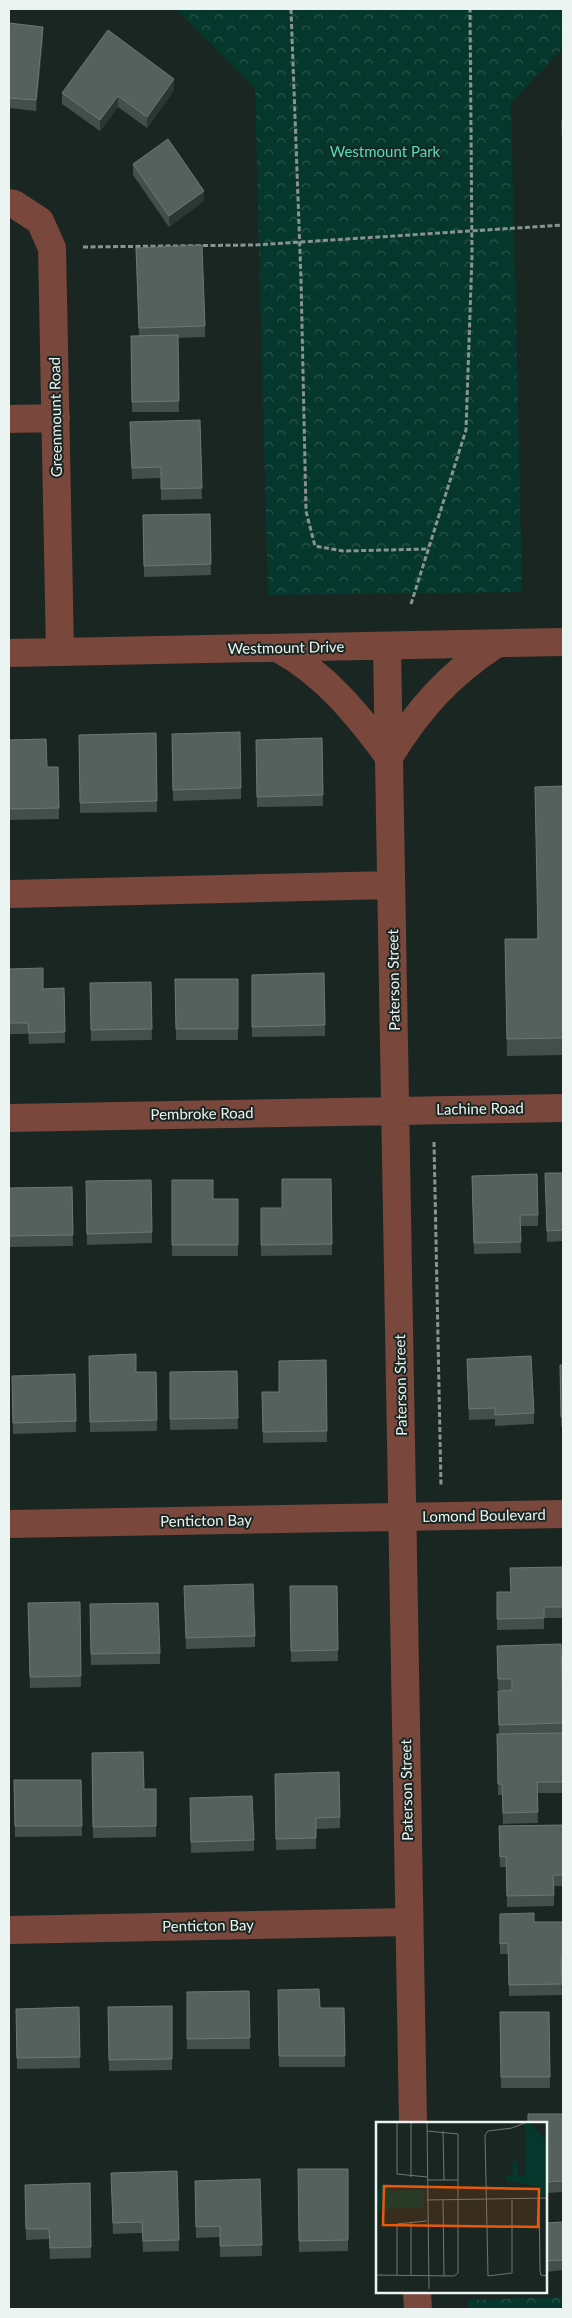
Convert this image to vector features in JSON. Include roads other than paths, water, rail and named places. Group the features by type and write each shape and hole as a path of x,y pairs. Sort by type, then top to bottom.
{"street":[{"name":"Greenmount Road","path":"9,203 14,204 40,221 52,248 60,652"},
{"path":"9,419 56,418"},
{"name":"Westmount Drive","path":"9,653 387,647 563,642"},
{"path":"279,649 301,661 334,691 354,712 390,757 408,726 446,681 496,644"},
{"name":"Paterson Street","path":"387,647 404,1518 408,1922 413,2122"},
{"path":"9,894 391,885"},
{"name":"Lachine Road","path":"396,1110 563,1108"},
{"name":"Pembroke Road","path":"9,1118 396,1110"},
{"name":"Lomond Boulevard","path":"404,1518 563,1514"},
{"name":"Penticton Bay","path":"9,1524 404,1518"},
{"name":"Penticton Bay","path":"9,1930 408,1922"},
{"path":"417,2293 418,2309"}],"park label":[{"name":"Westmount Park","path":"385,152"}]}
